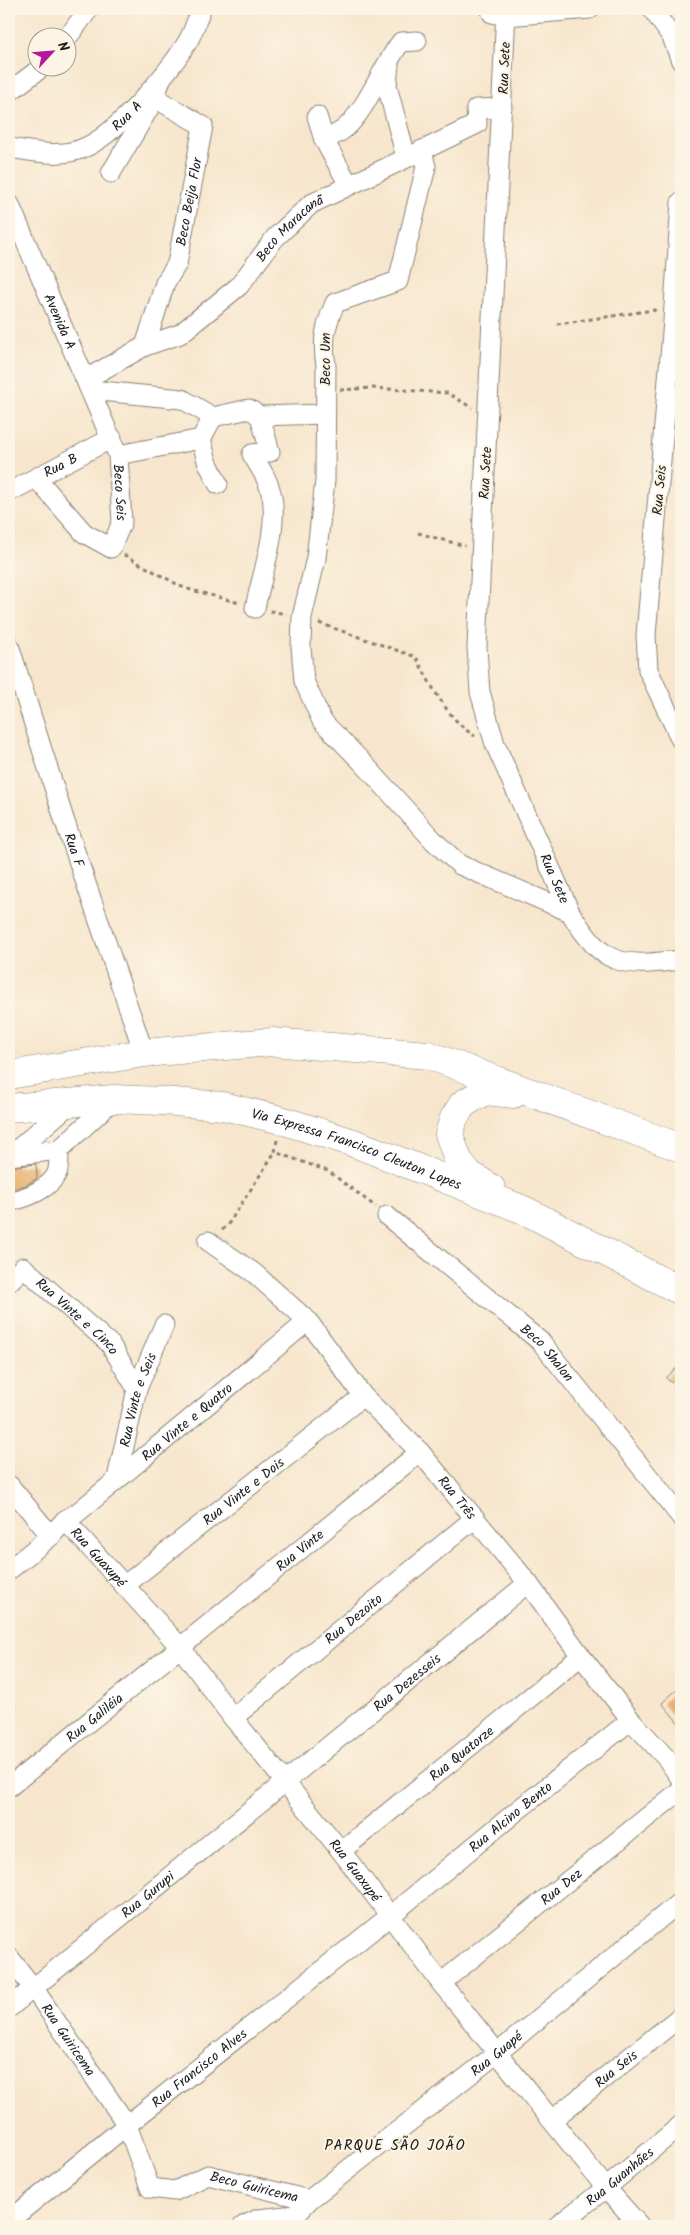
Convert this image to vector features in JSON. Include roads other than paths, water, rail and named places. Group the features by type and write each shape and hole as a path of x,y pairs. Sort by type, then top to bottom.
{"highway":[{"path":"9,1075 144,1054 272,1042 428,1055 681,1148"},
{"path":"524,1210 469,1174 458,1160 449,1134 454,1118 463,1104 485,1091 538,1096"},
{"name":"Via Expressa Francisco Cleuton Lopes","path":"9,1108 114,1099 223,1106 281,1120 354,1143 524,1210 681,1291"}],"street":[{"path":"75,28 89,9"},
{"name":"Rua A","path":"9,148 45,154 81,149 116,128 161,79 188,40 201,9"},
{"path":"500,11 590,9"},
{"path":"652,9 672,37 681,61"},
{"name":"Rua Sete","path":"500,11 502,108 477,648 480,692 495,744 570,912 591,942 614,960 644,964 681,960"},
{"path":"324,140 344,129 357,116 390,57 401,42 417,41"},
{"path":"390,57 387,86 414,154"},
{"path":"9,92 28,78"},
{"path":"111,172 155,98 161,79"},
{"name":"Beco Beija Flor","path":"145,346 165,283 177,264 203,126 155,98"},
{"name":"Beco Maracanã","path":"88,384 145,346 180,334 239,286 275,238 311,204 478,124 476,109 502,108"},
{"path":"317,116 324,140 349,185"},
{"name":"Beco Um","path":"302,617 316,558 324,491 326,366 323,347 325,326 335,303 398,281 426,167 414,154"},
{"name":"Rua Seis","path":"681,202 679,274 646,635 648,670 681,740"},
{"name":"Avenida A","path":"9,204 115,446"},
{"path":"88,384 182,399 213,417 249,409 260,416 324,414"},
{"path":"255,608 272,533 274,503 270,487 252,454 270,452 260,416"},
{"path":"213,417 201,439 207,461 218,484"},
{"name":"Rua B","path":"9,492 115,446 201,439"},
{"name":"Beco Seis","path":"37,479 84,533 111,548 122,522 115,446"},
{"name":"Rua Sete","path":"302,617 301,647 304,682 322,722 364,764 434,841 460,864 570,912"},
{"name":"Rua F","path":"9,645 64,819 144,1054"},
{"path":"9,1156 59,1150 114,1099"},
{"path":"9,1156 72,1102"},
{"path":"9,1201 37,1192 53,1181 57,1171 59,1150"},
{"name":"Beco Shalon","path":"387,1216 541,1342 681,1517"},
{"name":"Rua Três","path":"208,1241 254,1273 308,1321 363,1396 420,1452 528,1583 581,1656 631,1720 667,1759 681,1779"},
{"name":"Rua Vinte e Cinco","path":"9,1282 23,1266 110,1344 137,1389"},
{"name":"Rua Vinte e Quatro","path":"9,1570 51,1536 65,1520 77,1513 308,1321"},
{"name":"Rua Vinte e Seis","path":"117,1478 137,1389 164,1324"},
{"name":"Rua Vinte e Dois","path":"125,1585 363,1396"},
{"name":"Rua Vinte","path":"181,1648 420,1452"},
{"path":"9,1486 51,1536"},
{"name":"Rua Dezoito","path":"233,1718 474,1518"},
{"name":"Rua Guaxupé","path":"65,1520 181,1648 233,1718 342,1851 441,1983 606,2188 640,2226"},
{"name":"Rua Dezesseis","path":"285,1781 528,1583"},
{"name":"Rua Galiléia","path":"9,1787 181,1648"},
{"name":"Rua Quatorze","path":"342,1851 581,1656"},
{"name":"Rua Alcino Bento","path":"390,1916 631,1720"},
{"name":"Rua Gurupi","path":"9,2008 285,1781"},
{"name":"Rua Dez","path":"441,1983 681,1790"},
{"name":"Rua Guapé","path":"300,2221 309,2200 498,2052 681,1900"},
{"name":"Rua Francisco Alves","path":"9,2221 390,1916"},
{"name":"Rua Guiricema","path":"9,1957 34,1989 127,2125"},
{"name":"Rua Seis","path":"552,2120 681,2016"},
{"name":"Beco Guiricema","path":"127,2125 150,2188 176,2191 208,2175 309,2200"},
{"name":"Rua Guanhães","path":"557,2226 681,2125"},
{"path":"243,2226 258,2219 300,2221"}],"district":[{"name":"PARQUE SÃO JOÃO","path":"395,2145"}]}
